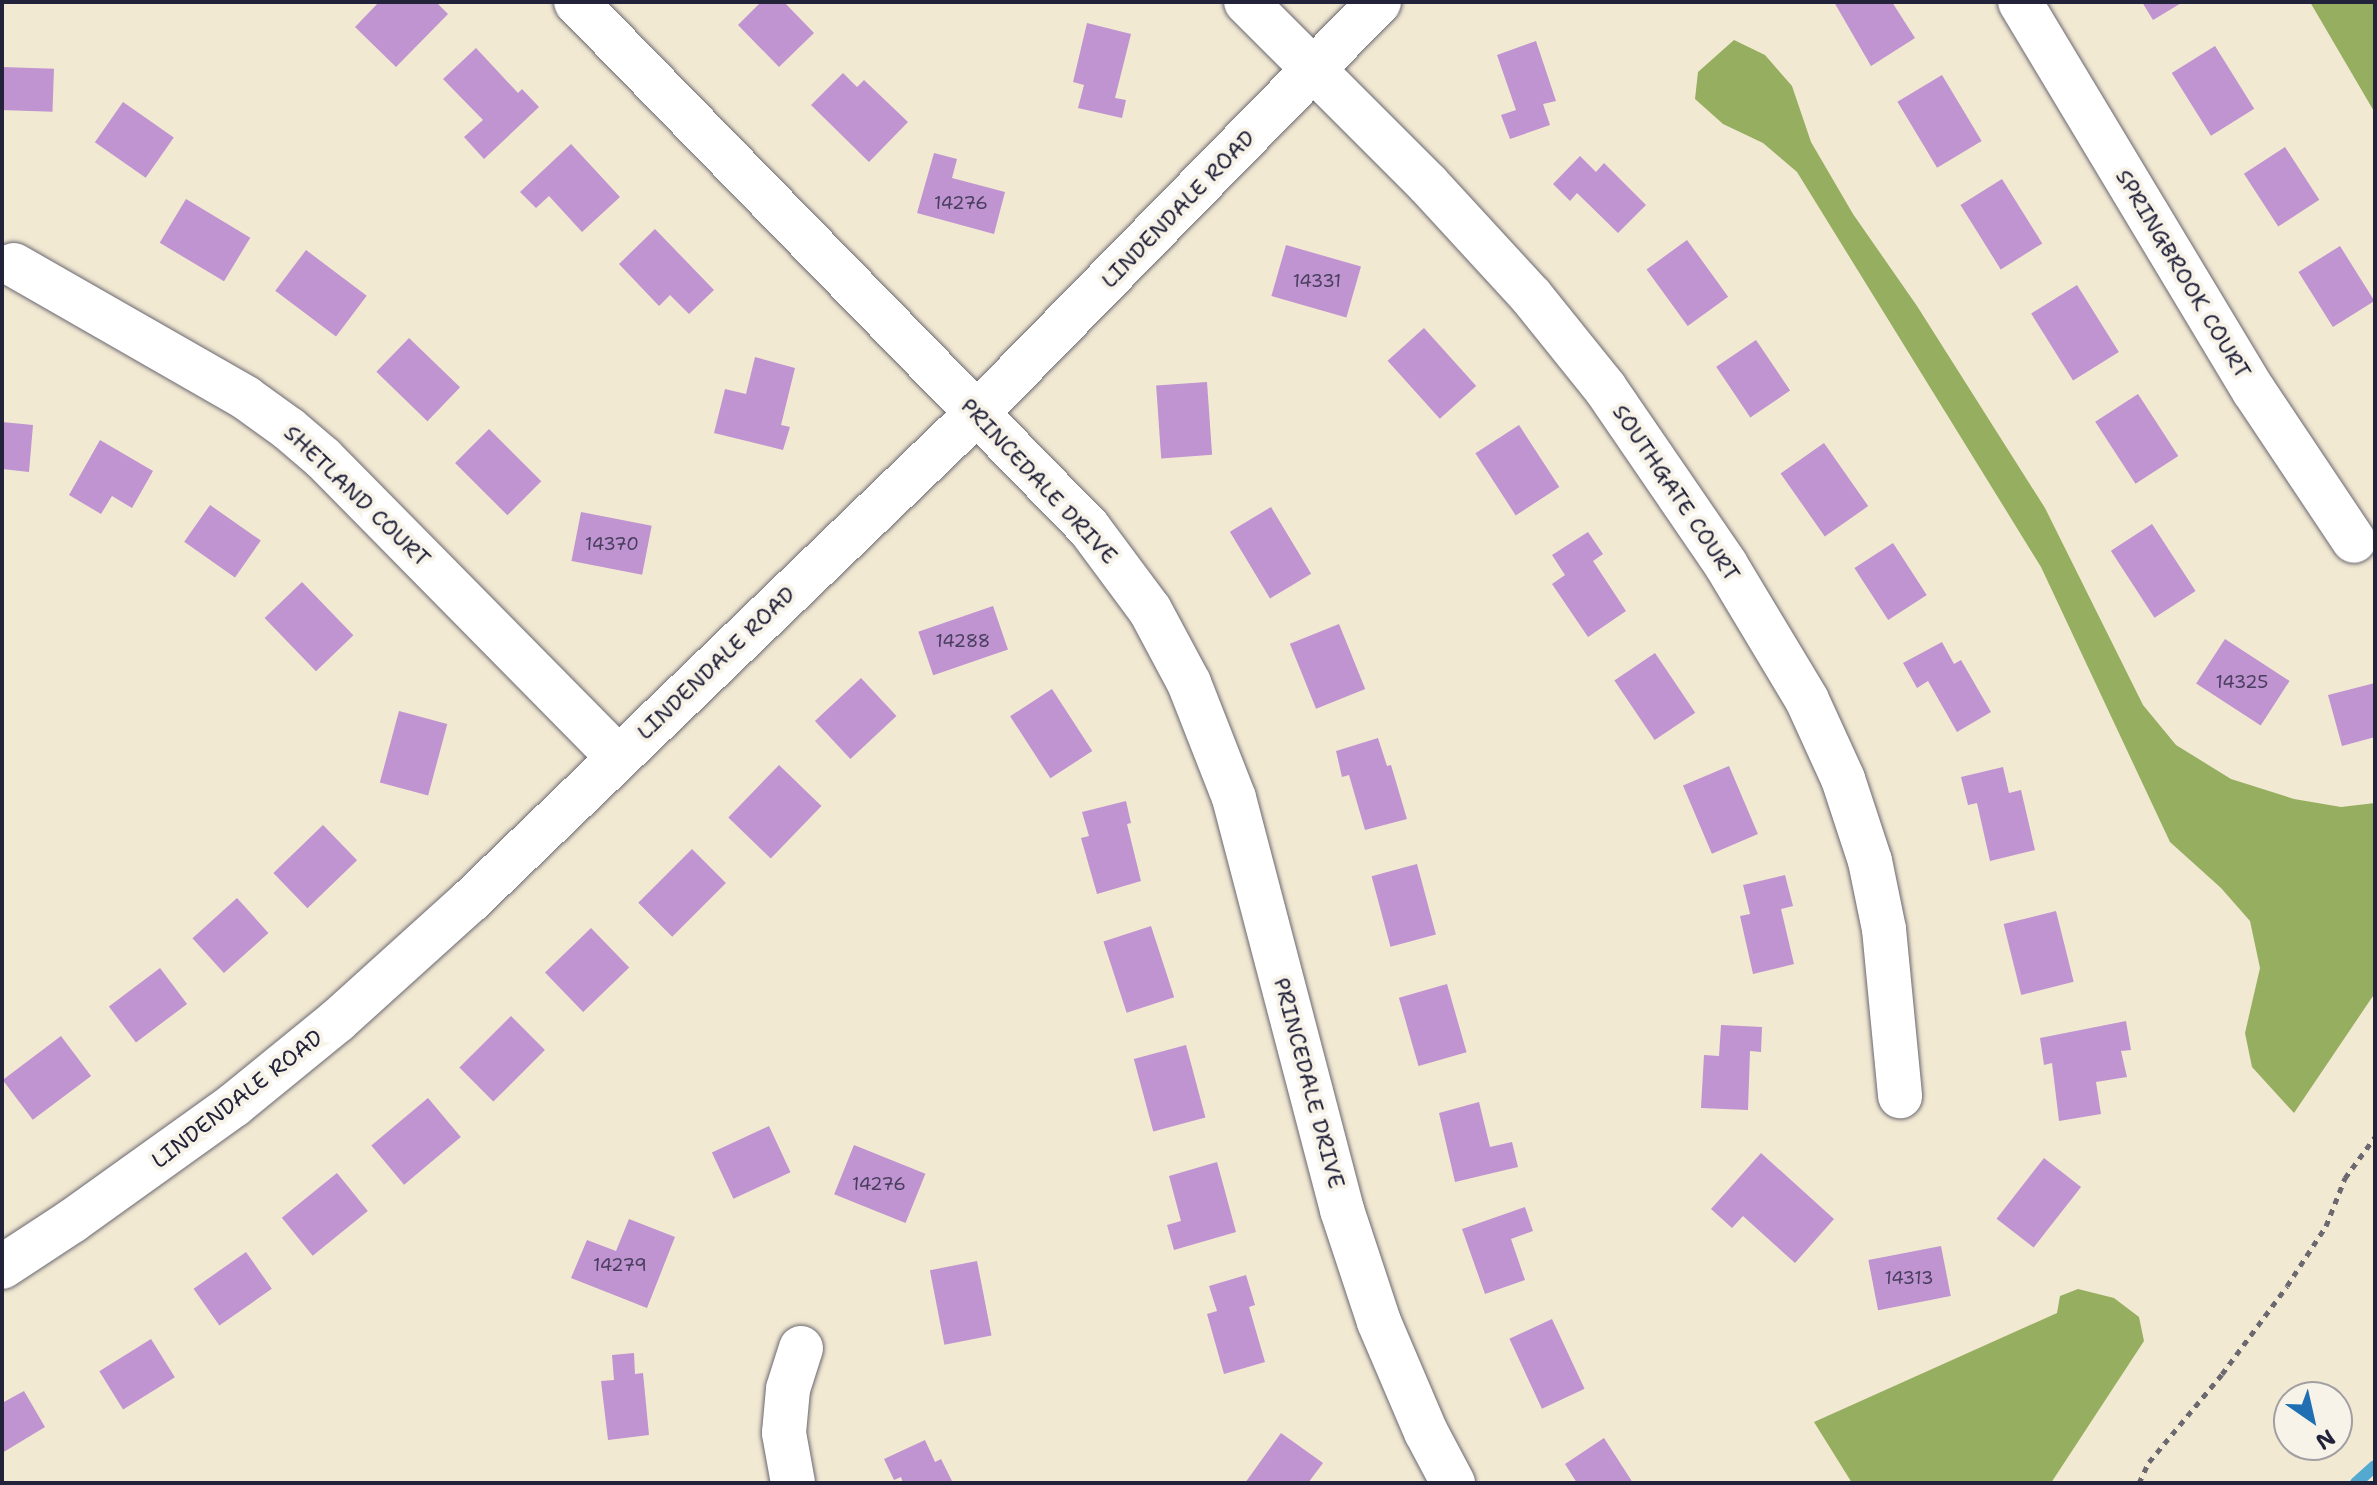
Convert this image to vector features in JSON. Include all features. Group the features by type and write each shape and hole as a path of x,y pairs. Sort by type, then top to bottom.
{"street":[{"name":"PRINCEDALE DRIVE","path":"576,2 1089,528 1123,569 1150,610 1189,683 1234,798 1347,1224 1379,1322 1426,1432 1453,1483"},
{"name":"SOUTHGATE COURT","path":"1246,2 1500,263 1605,388 1726,565 1807,700 1843,779 1870,861 1884,929 1900,1096"},
{"name":"LINDENDALE ROAD","path":"2,1267 234,1105 337,1021 470,901 977,413 1379,2"},
{"name":"SPRINGBROOK COURT","path":"2020,2 2254,391 2354,541"},
{"name":"SHETLAND COURT","path":"14,265 246,398 289,429 323,458 618,757"},
{"path":"793,1483 784,1433 788,1389 801,1348"}],"path":[{"path":"2139,1483 2149,1462 2222,1374 2287,1286 2326,1226 2352,1166 2375,1137"}],"green space":[{"path":"2310,2 2375,2 2375,113"},
{"path":"1734,40 1765,55 1792,86 1811,142 1853,214 1917,306 2045,508 2143,705 2176,745 2231,779 2294,799 2341,807 2375,803 2375,993 2294,1113 2252,1067 2245,1033 2260,968 2250,921 2221,888 2170,842 2041,567 1797,172 1763,143 1723,124 1695,99 1698,72"},
{"path":"2078,1289 2114,1298 2139,1317 2144,1341 2051,1483 1852,1483 1814,1422 2057,1313 2060,1296"}],"building":[{"path":"379,2 436,2 448,14 396,67 355,27"},
{"path":"761,2 784,2 814,33 779,67 738,25"},
{"path":"1834,2 1892,2 1915,38 1871,66"},
{"path":"2142,2 2183,2 2153,20"},
{"path":"1087,23 1131,34 1115,98 1126,100 1122,118 1078,108 1084,85 1073,82"},
{"path":"1536,41 1556,101 1543,104 1550,125 1510,139 1501,115 1516,110 1497,55"},
{"path":"2215,46 2254,109 2211,136 2172,73"},
{"path":"476,48 518,93 522,89 539,107 484,159 464,137 483,120 443,79"},
{"path":"2,67 54,69 52,112 2,110"},
{"path":"843,73 857,87 864,80 908,122 869,162 811,105"},
{"path":"1942,75 1982,141 1937,168 1897,102"},
{"path":"123,102 174,138 146,178 95,142"},
{"path":"571,144 620,197 582,232 549,196 536,208 520,192"},
{"path":"2285,147 2319,200 2278,227 2244,174"},
{"path":"934,153 957,159 952,178 1005,192 994,234 917,213"},
{"path":"1580,156 1596,172 1604,163 1646,205 1618,233 1577,193 1570,201 1553,184"},
{"path":"2002,179 2042,243 2001,269 1960,205"},
{"path":"186,199 250,238 224,281 160,243"},
{"path":"655,229 714,290 689,314 670,295 659,306 619,264"},
{"path":"1687,240 1728,297 1688,326 1647,269"},
{"path":"1286,245 1361,266 1346,317 1271,296"},
{"path":"2340,246 2374,301 2333,327 2298,272"},
{"path":"306,250 367,296 336,336 275,291"},
{"path":"2077,285 2119,352 2073,381 2031,314"},
{"path":"1424,328 1476,386 1440,419 1388,361"},
{"path":"409,338 460,387 427,421 376,372"},
{"path":"1756,340 1790,391 1750,417 1716,367"},
{"path":"755,357 795,368 781,425 790,427 783,450 714,433 725,389 746,394"},
{"path":"1207,382 1212,455 1161,458 1156,386"},
{"path":"2138,394 2178,456 2136,484 2095,422"},
{"path":"2,422 33,425 29,472 2,469"},
{"path":"1519,425 1559,487 1516,515 1475,453"},
{"path":"489,429 541,481 507,515 455,463"},
{"path":"100,440 153,471 132,508 112,496 101,514 69,495"},
{"path":"1824,443 1868,506 1825,536 1781,473"},
{"path":"210,505 261,541 235,577 184,542"},
{"path":"1271,507 1311,574 1270,599 1230,532"},
{"path":"581,512 652,526 642,575 571,561"},
{"path":"2152,524 2196,591 2154,618 2111,551"},
{"path":"1588,532 1603,554 1593,561 1626,611 1588,637 1552,584 1565,575 1552,555"},
{"path":"1893,543 1927,595 1888,620 1854,568"},
{"path":"302,582 353,635 316,671 265,618"},
{"path":"993,606 1008,649 933,675 918,632"},
{"path":"1339,624 1365,689 1316,709 1290,644"},
{"path":"2225,639 2290,681 2261,725 2196,683"},
{"path":"1942,642 1954,664 1961,660 1991,712 1957,732 1928,681 1917,688 1903,663"},
{"path":"1655,653 1695,713 1655,740 1614,680"},
{"path":"861,678 896,716 850,759 815,721"},
{"path":"2375,683 2375,737 2342,746 2328,695"},
{"path":"1052,689 1092,751 1050,778 1010,716"},
{"path":"399,711 447,724 428,795 380,782"},
{"path":"1378,738 1387,766 1391,765 1407,819 1365,830 1349,775 1342,777 1336,751"},
{"path":"779,765 821,806 771,858 728,818"},
{"path":"1729,766 1758,834 1712,854 1683,786"},
{"path":"2003,767 2009,793 2021,790 2035,850 1990,861 1977,803 1968,805 1961,777"},
{"path":"1126,801 1131,823 1127,824 1141,881 1097,894 1081,838 1089,836 1082,812"},
{"path":"323,825 357,860 307,908 273,873"},
{"path":"692,849 726,883 672,937 638,903"},
{"path":"1417,864 1436,935 1390,947 1372,876"},
{"path":"1785,875 1793,906 1781,909 1794,964 1753,974 1740,916 1750,914 1743,885"},
{"path":"237,898 268,933 224,973 192,938"},
{"path":"2056,911 2074,982 2021,995 2004,924"},
{"path":"1151,926 1174,997 1127,1013 1103,941"},
{"path":"591,928 629,968 583,1012 545,972"},
{"path":"160,968 187,1004 136,1042 109,1007"},
{"path":"1447,984 1467,1052 1419,1066 1399,998"},
{"path":"511,1016 545,1050 493,1102 459,1068"},
{"path":"2126,1021 2131,1050 2121,1051 2127,1077 2096,1082 2101,1114 2059,1121 2052,1063 2044,1065 2040,1038"},
{"path":"1721,1025 1762,1027 1761,1052 1750,1051 1748,1110 1701,1108 1704,1055 1719,1056"},
{"path":"61,1036 91,1076 33,1120 3,1080"},
{"path":"1186,1045 1205,1117 1153,1131 1134,1059"},
{"path":"428,1098 461,1137 404,1185 371,1146"},
{"path":"1479,1102 1490,1147 1512,1142 1518,1167 1455,1182 1439,1113"},
{"path":"769,1126 791,1172 733,1199 712,1153"},
{"path":"854,1145 925,1174 906,1223 834,1194"},
{"path":"1761,1153 1834,1219 1795,1263 1743,1216 1732,1228 1711,1209"},
{"path":"2044,1158 2081,1187 2034,1248 1997,1219"},
{"path":"1217,1162 1236,1232 1174,1250 1167,1225 1181,1221 1169,1176"},
{"path":"337,1173 368,1211 313,1256 282,1218"},
{"path":"1525,1207 1533,1231 1511,1239 1525,1280 1485,1294 1462,1229"},
{"path":"629,1219 675,1237 647,1308 571,1278 587,1240 616,1251"},
{"path":"1941,1246 1951,1296 1878,1310 1868,1260"},
{"path":"246,1252 272,1289 219,1326 194,1289"},
{"path":"977,1261 992,1336 944,1345 930,1270"},
{"path":"1246,1275 1255,1305 1249,1307 1265,1362 1224,1374 1207,1314 1217,1311 1209,1286"},
{"path":"1552,1319 1585,1389 1542,1409 1509,1339"},
{"path":"151,1339 175,1377 123,1409 99,1371"},
{"path":"634,1353 635,1374 643,1373 649,1435 608,1440 601,1381 614,1380 612,1355"},
{"path":"24,1391 45,1427 2,1453 2,1403"},
{"path":"1281,1433 1323,1463 1308,1483 1245,1483"},
{"path":"1604,1438 1633,1483 1577,1483 1565,1464"},
{"path":"925,1440 935,1462 941,1459 953,1483 903,1483 901,1477 894,1480 884,1459"}],"waterway":[{"path":"2356,1483 2375,1466"}]}
